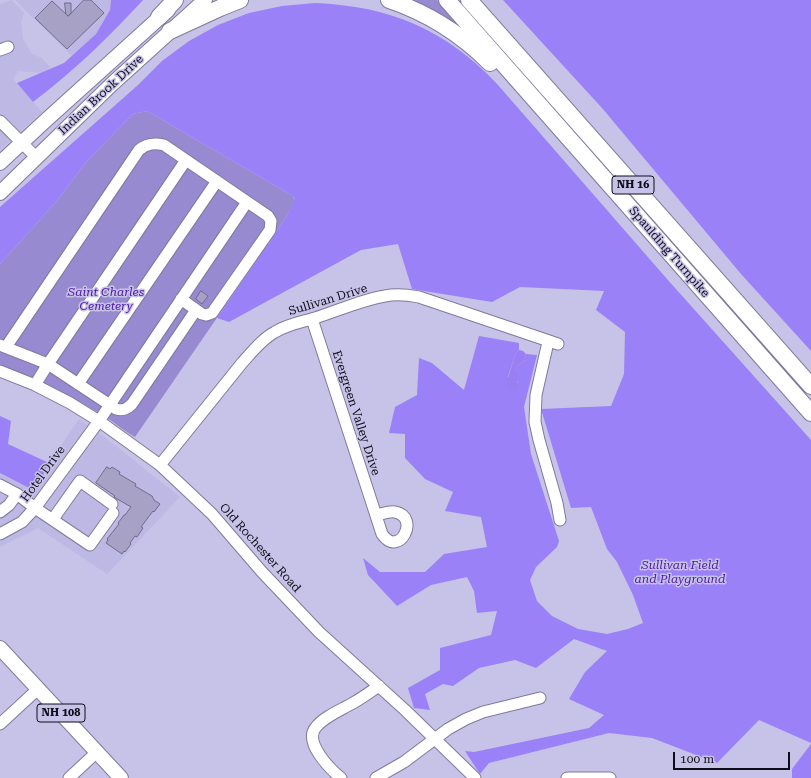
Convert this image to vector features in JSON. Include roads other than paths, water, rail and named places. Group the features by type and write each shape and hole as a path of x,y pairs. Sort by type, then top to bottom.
{"highway":[{"path":"159,17 175,0"},
{"path":"170,31 240,0"},
{"path":"389,0 422,13 449,29 478,51 518,90 540,106"},
{"name":"Spaulding Turnpike","path":"447,0 811,413"},
{"name":"Spaulding Turnpike","path":"469,0 811,386"}],"main road":[{"name":"Indian Brook Drive","path":"0,163 159,17 181,0"},
{"name":"Indian Brook Drive","path":"0,192 106,88 205,0"},
{"name":"NH 108","path":"0,648 121,778"}],"street":[{"path":"0,121 36,157"},
{"path":"181,300 196,310 202,314 206,315 212,313 270,230 271,221 268,216 164,145 144,145 139,150 3,346 48,364 116,409 122,411 132,404 196,310"},
{"path":"35,385 186,160"},
{"path":"78,384 217,181"},
{"name":"Hotel Drive","path":"0,534 22,522 35,508 99,421 109,404 247,202"},
{"name":"Sullivan Drive","path":"160,465 254,349 276,331 293,324 364,302 399,294 428,299 553,343 536,395 535,422 557,503 560,520"},
{"name":"Evergreen Valley Drive","path":"312,319 376,515"},
{"name":"Old Rochester Road","path":"0,371 35,385 70,403 99,421 160,465 212,514 262,572 319,632 435,738 474,778"},
{"path":"0,484 17,494 90,545 112,509 80,481 53,519"},
{"path":"0,512 9,505 17,494"},
{"path":"341,778 318,754 313,738 315,728 322,721 379,686"},
{"path":"0,724 38,689"},
{"path":"376,778 404,762 435,738 466,719 483,712 540,698"},
{"path":"69,778 97,752"},
{"path":"567,778 610,778"}],"park label":[{"name":"Saint Charles Cemetery","path":"106,299"},
{"name":"Sullivan Field and Playground","path":"680,572"}]}
